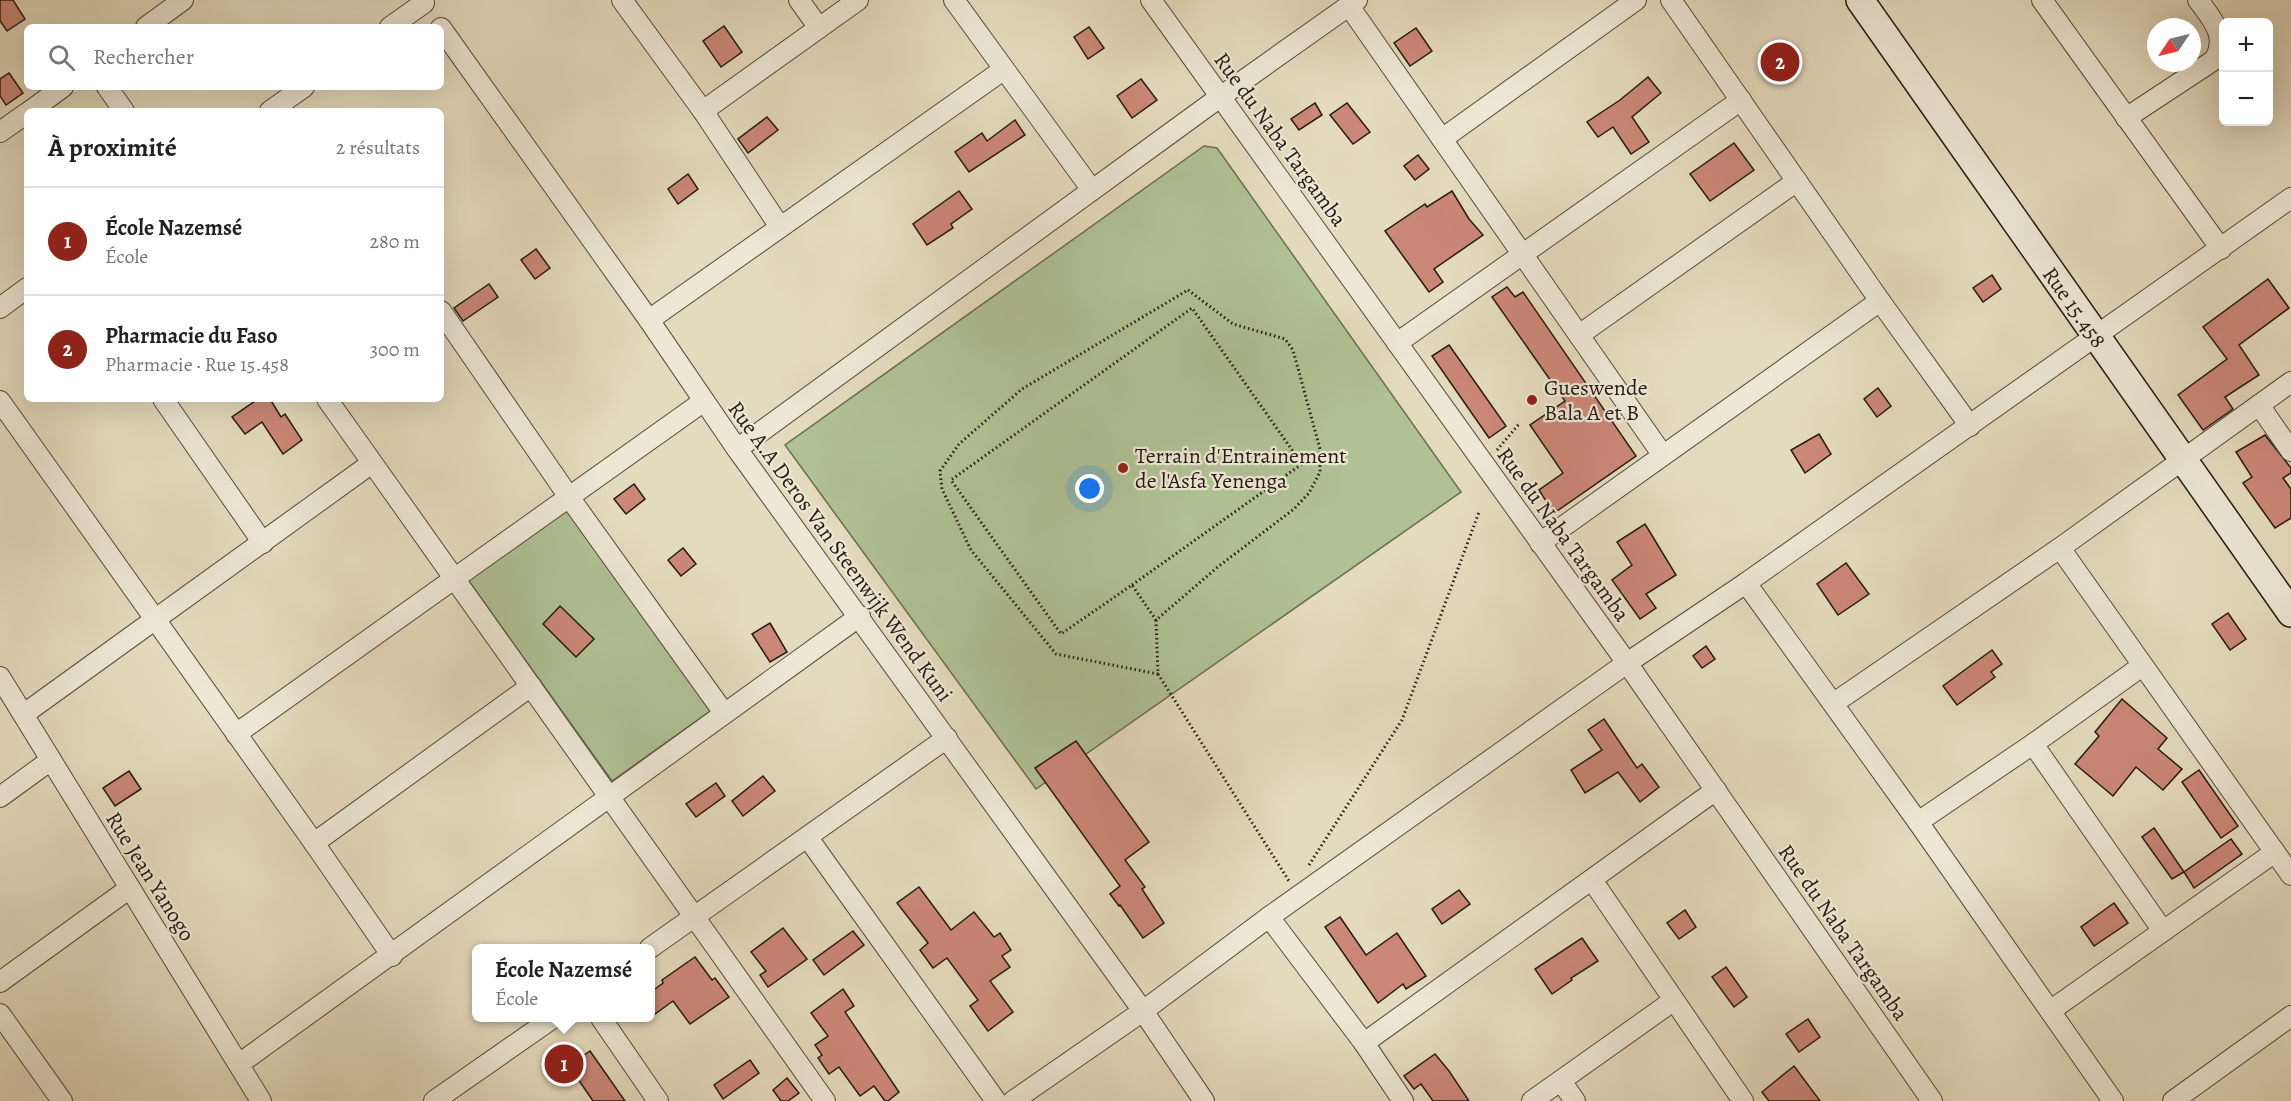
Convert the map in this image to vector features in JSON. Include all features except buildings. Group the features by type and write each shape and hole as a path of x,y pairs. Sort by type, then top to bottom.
{"main road":[{"name":"Rue 15.458","path":"1860,0 2291,613"}],"street":[{"path":"150,24 183,0"},
{"path":"622,0 703,111 780,227"},
{"path":"799,0 819,28"},
{"path":"703,111 858,0"},
{"path":"954,0 1092,190"},
{"name":"Rue du Naba Targamba","path":"1151,0 1627,663 1932,1101"},
{"path":"1442,139 1636,0"},
{"path":"1671,0 1880,301 1970,426"},
{"path":"2042,0 2220,249"},
{"path":"2126,118 2214,60 2218,54 2221,38 2218,28 2198,0"},
{"path":"394,24 423,2"},
{"name":"Rue A.A Deros Van Steenwijk Wend Kuni","path":"423,2 439,24"},
{"path":"736,448 1353,3 1442,139 1662,454"},
{"name":"Rue A.A Deros Van Steenwijk Wend Kuni","path":"444,31 649,320 736,448 860,616 1143,1011 1204,1101"},
{"path":"649,320 1003,70"},
{"path":"34,108 59,90"},
{"path":"109,90 122,108"},
{"path":"277,108 300,98"},
{"path":"1397,343 1741,100"},
{"path":"0,132 24,115"},
{"path":"1579,335 1797,182"},
{"path":"1013,1101 1143,1011 1298,896 1627,663 1746,583 2291,198"},
{"path":"0,308 24,290"},
{"path":"1540,543 1880,301"},
{"path":"444,315 569,497 724,713"},
{"path":"1834,703 2060,548 2291,382"},
{"path":"0,401 315,843 392,956"},
{"path":"236,734 704,401"},
{"path":"165,402 262,543"},
{"path":"329,402 825,1101"},
{"path":"2259,405 2291,451"},
{"path":"24,714 372,462"},
{"path":"2060,548 2291,875"},
{"path":"1746,583 1834,703 2113,1101"},
{"path":"239,1064 392,956 860,616"},
{"path":"1918,822 2142,666"},
{"name":"Rue Jean Yanogo","path":"0,677 261,1101"},
{"path":"315,843 531,686"},
{"path":"655,945 947,738"},
{"path":"2033,744 2163,931"},
{"path":"0,797 51,760"},
{"path":"1364,1043 1716,790"},
{"path":"808,838 996,1101"},
{"path":"2050,1011 2275,852"},
{"path":"1592,880 1743,1101"},
{"path":"0,982 130,888"},
{"path":"1269,918 1364,1043 1403,1101"},
{"path":"1532,1101 1673,1001"},
{"path":"0,1014 62,1101"},
{"path":"2173,1101 2291,1016"},
{"path":"434,1101 546,1022"},
{"path":"604,1022 658,1101"},
{"path":"1561,1081 1575,1101"}],"path":[{"path":"1156,620 1219,566 1294,509 1309,494 1320,472 1320,449 1293,350 1285,339 1233,324 1188,290 1022,389 959,444 940,471 942,489 971,550 1056,654 1158,674"},
{"path":"1192,308 1302,464 1132,585 1061,634 951,480 1192,308"},
{"path":"1485,465 1519,424"},
{"path":"1307,867 1402,720 1479,512"},
{"path":"1132,585 1156,620 1158,674 1298,896"}],"green space":[{"name":"Terrain d'Entrainement de l'Asfa Yenenga","path":"1204,146 1217,148 1461,492 1036,789 785,445"},
{"path":"571,503 716,707 612,781 466,577"}],"place":[{"name":"Pharmacie du Faso","path":"1780,62"},
{"name":"Gueswende Bala A et B","path":"1532,400"},
{"name":"Terrain d'Entrainement de l'Asfa Yenenga","path":"1123,468"},
{"name":"École Nazemsé","path":"564,1064"}]}
